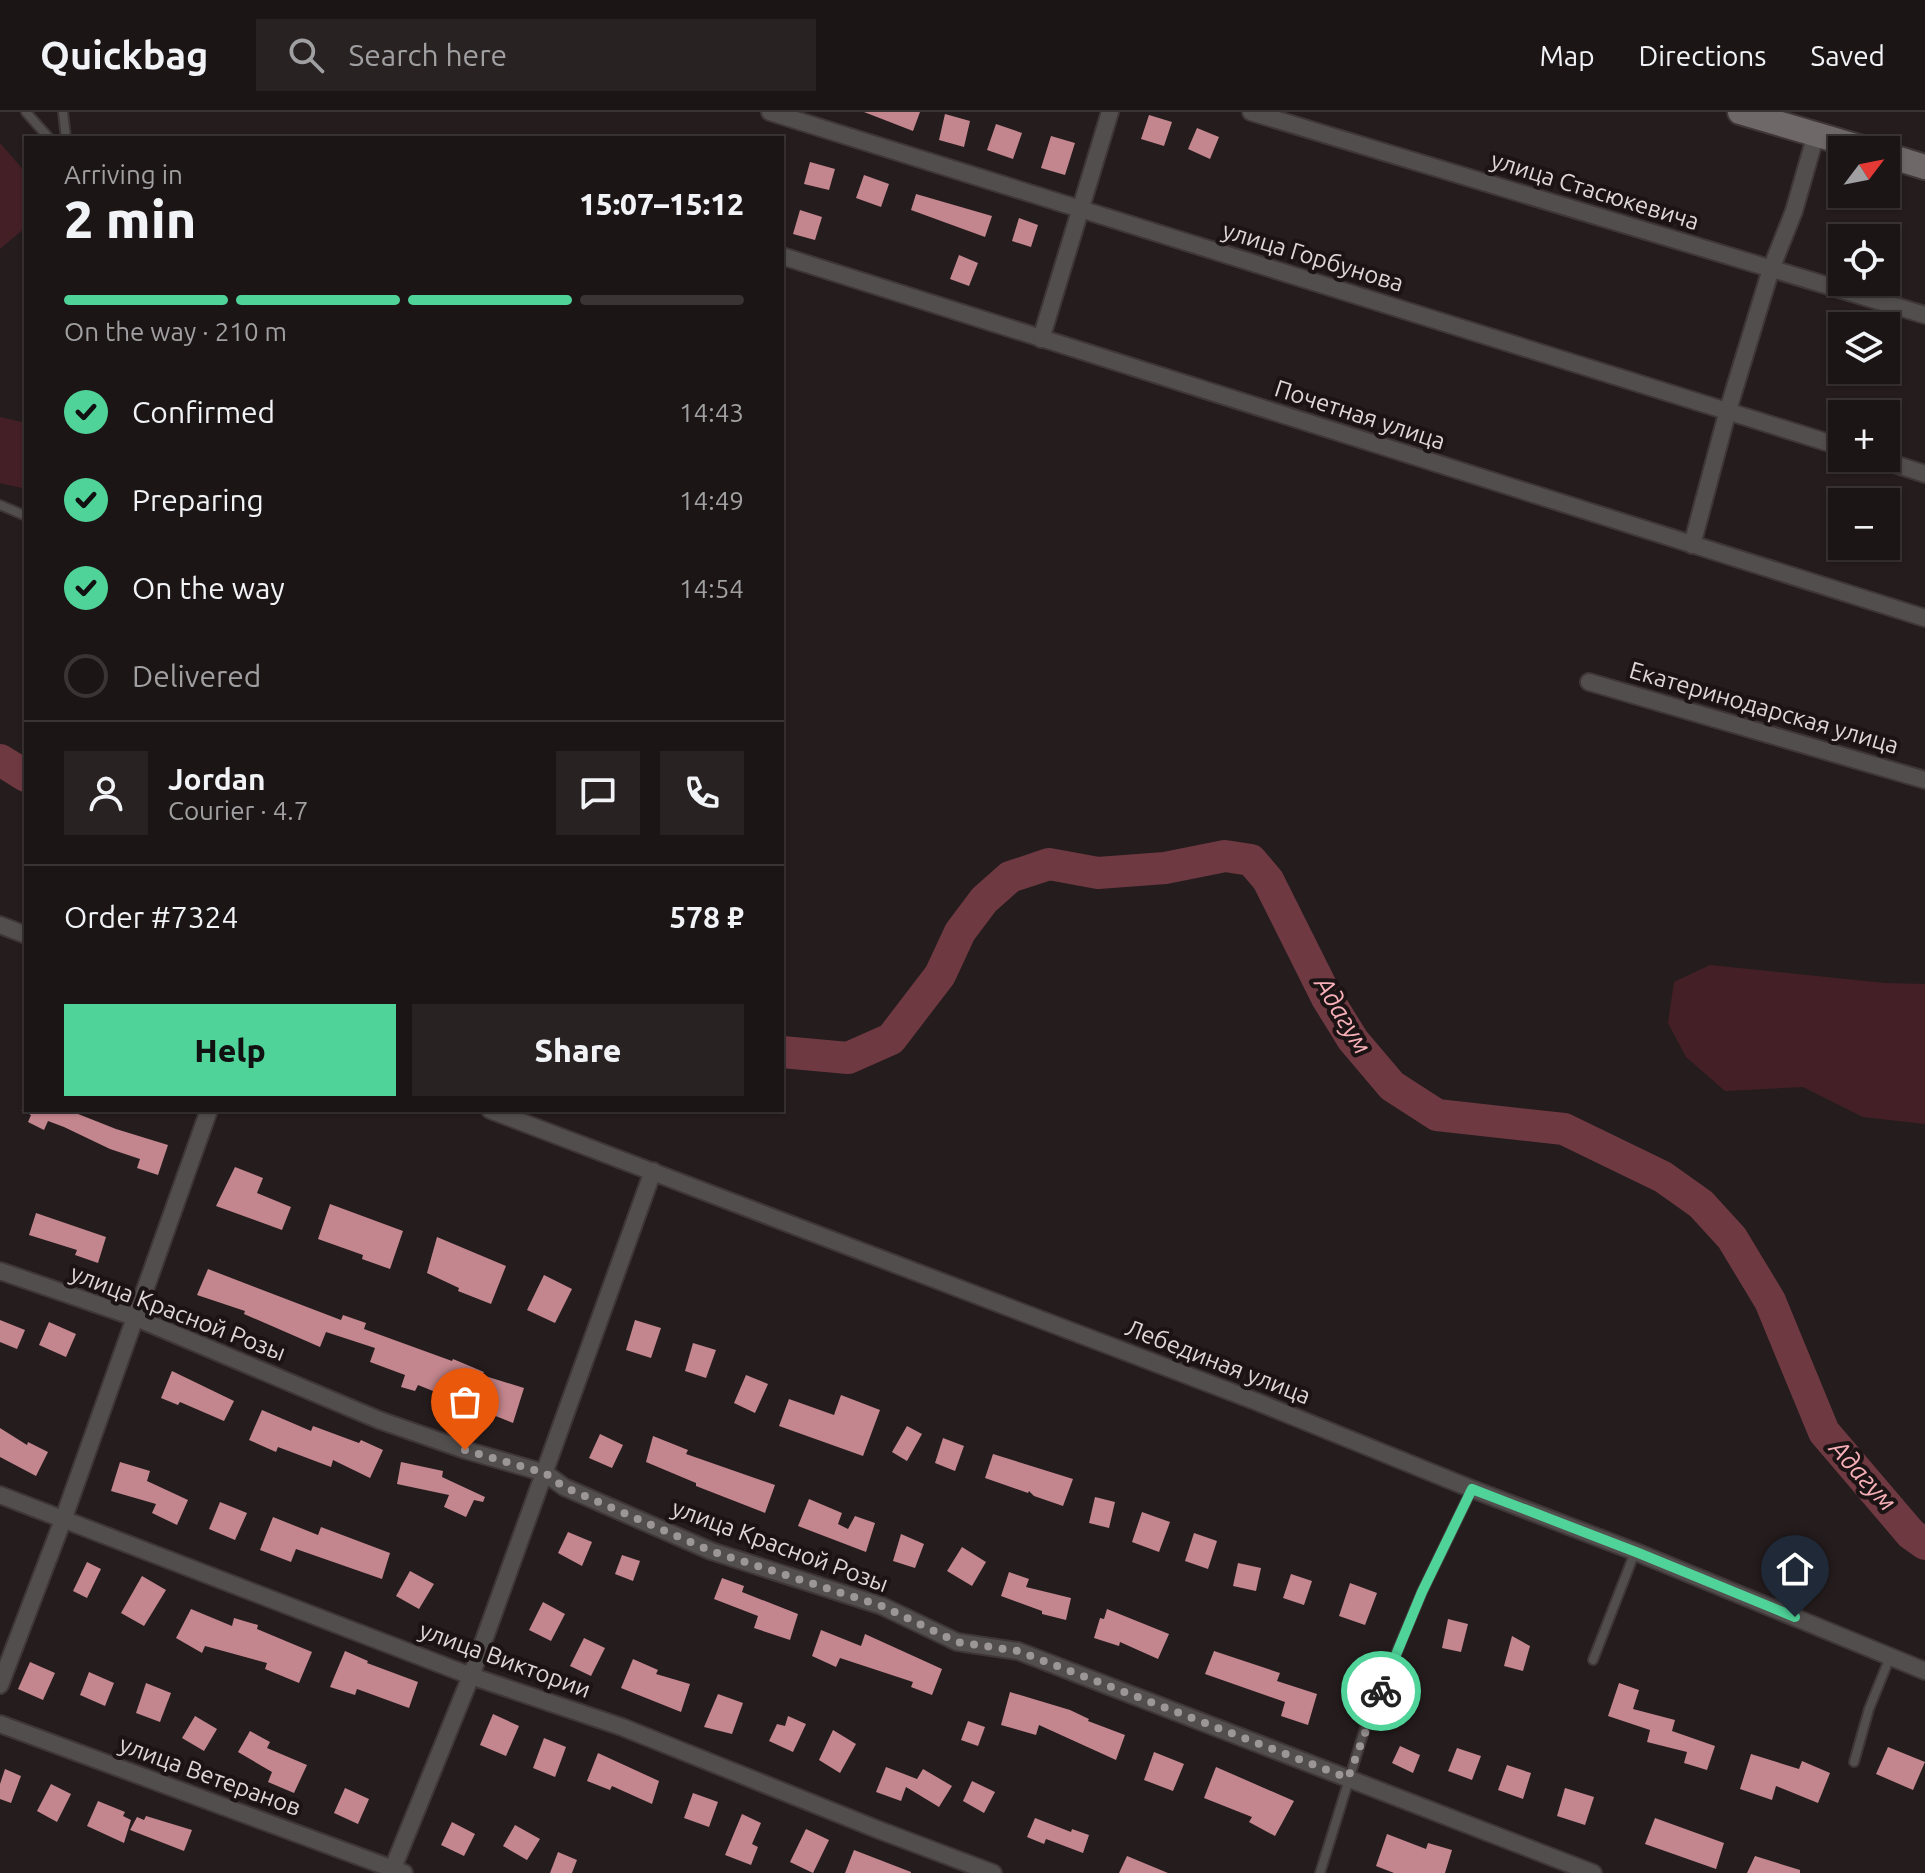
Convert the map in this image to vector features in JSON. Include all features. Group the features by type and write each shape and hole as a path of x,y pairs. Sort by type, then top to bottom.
{"main road":[{"path":"1740,112 1828,138"},
{"path":"1900,159 1925,167"}],"street":[{"name":"улица Горбунова","path":"770,112 1828,442"},
{"path":"1041,339 1110,112"},
{"name":"улица Стасюкевича","path":"1251,112 1925,315"},
{"path":"1692,545 1728,410 1771,269 1794,211 1816,134"},
{"name":"Почетная улица","path":"784,257 1925,618"},
{"path":"1900,466 1925,474"},
{"name":"Екатеринодарская улица","path":"1589,682 1925,780"},
{"path":"0,925 24,934"},
{"path":"0,1685 63,1520 208,1112"},
{"name":"Лебединая улица","path":"495,1112 1255,1401 1925,1671"},
{"path":"396,1872 471,1676 653,1171"},
{"name":"улица Красной Розы","path":"0,1271 134,1317 379,1420 465,1450 545,1473 564,1487 711,1551 882,1606 957,1642 1018,1651 1593,1873"},
{"name":"улица Виктории","path":"0,1495 471,1676 622,1727 993,1873"},
{"name":"улица Ветеранов","path":"0,1724 396,1872"}],"lane":[{"path":"26,112 47,136"},
{"path":"63,112 66,136"},
{"path":"0,505 24,515"},
{"path":"1320,1873 1365,1728 1422,1592 1472,1489"},
{"path":"1593,1660 1636,1552"},
{"path":"1854,1762 1869,1709 1890,1656"}],"shaded area":[{"path":"0,143 24,171 24,229 0,249"},
{"path":"0,417 24,423 24,489 0,483"},
{"path":"1710,965 1885,983 1925,984 1925,1124 1863,1117 1803,1087 1725,1091 1686,1057 1668,1023 1674,982"}],"building":[{"path":"864,112 920,112 913,131"},
{"path":"945,114 970,121 964,147 939,140"},
{"path":"1149,115 1172,122 1164,146 1141,139"},
{"path":"996,124 1022,133 1013,159 987,150"},
{"path":"1197,128 1219,137 1210,159 1188,149"},
{"path":"1051,136 1075,143 1065,175 1041,168"},
{"path":"810,162 835,169 829,190 804,184"},
{"path":"864,175 889,184 881,207 856,198"},
{"path":"916,194 992,216 985,237 911,210"},
{"path":"800,210 822,217 815,240 793,234"},
{"path":"1019,218 1038,225 1031,247 1012,241"},
{"path":"959,255 978,263 969,286 950,279"},
{"path":"25,1112 73,1112 168,1145 158,1175 137,1168 140,1159 110,1149 64,1127 48,1121 44,1130 28,1122 31,1115"},
{"path":"235,1167 263,1178 257,1193 291,1207 282,1230 216,1206"},
{"path":"330,1204 403,1231 390,1269 362,1259 363,1255 318,1239"},
{"path":"36,1213 106,1237 98,1263 75,1255 77,1250 29,1235"},
{"path":"437,1237 506,1266 491,1304 458,1291 459,1288 427,1273"},
{"path":"208,1269 341,1320 343,1315 366,1323 364,1329 453,1359 484,1372 482,1375 524,1388 513,1423 418,1385 415,1391 401,1387 405,1375 370,1362 375,1348 326,1332 320,1347 244,1314 245,1311 197,1295"},
{"path":"544,1275 572,1289 555,1323 527,1310"},
{"path":"0,1320 25,1330 17,1349 0,1342"},
{"path":"635,1320 661,1328 651,1358 626,1350"},
{"path":"49,1322 76,1334 66,1357 39,1345"},
{"path":"693,1343 716,1350 706,1378 685,1371"},
{"path":"172,1371 234,1401 224,1421 180,1402 178,1405 161,1398"},
{"path":"746,1375 768,1384 755,1413 734,1403"},
{"path":"841,1395 880,1410 863,1456 779,1426 789,1399 834,1415"},
{"path":"262,1410 311,1431 313,1426 383,1450 370,1478 333,1460 331,1467 278,1447 276,1452 249,1440"},
{"path":"907,1426 922,1434 907,1461 892,1452"},
{"path":"0,1428 27,1445 28,1442 48,1452 36,1476 0,1457"},
{"path":"600,1434 623,1445 612,1468 589,1458"},
{"path":"653,1436 688,1450 686,1454 775,1485 765,1513 646,1462"},
{"path":"943,1438 964,1446 955,1471 935,1463"},
{"path":"993,1454 1073,1479 1063,1506 1034,1496 1029,1491 985,1478"},
{"path":"120,1462 150,1471 147,1481 188,1500 177,1525 152,1513 156,1504 111,1491"},
{"path":"401,1462 443,1471 442,1477 485,1497 483,1502 474,1500 466,1517 444,1507 449,1495 397,1484"},
{"path":"1095,1497 1115,1502 1109,1528 1089,1523"},
{"path":"809,1499 842,1513 838,1524 848,1529 855,1516 875,1523 866,1552 798,1526"},
{"path":"220,1502 247,1513 235,1540 209,1529"},
{"path":"1142,1512 1170,1522 1159,1552 1132,1542"},
{"path":"273,1517 318,1535 321,1527 390,1553 382,1579 296,1549 291,1562 260,1550"},
{"path":"568,1532 592,1542 582,1566 558,1553"},
{"path":"1194,1533 1217,1541 1208,1569 1185,1561"},
{"path":"901,1534 924,1544 915,1568 893,1561"},
{"path":"962,1547 986,1562 972,1586 947,1571"},
{"path":"622,1555 640,1561 633,1581 615,1574"},
{"path":"87,1562 101,1569 87,1598 73,1591"},
{"path":"1238,1563 1261,1568 1256,1591 1233,1586"},
{"path":"410,1571 434,1584 419,1609 396,1596"},
{"path":"1009,1572 1029,1579 1026,1587 1071,1598 1066,1620 1042,1614 1042,1611 1001,1596"},
{"path":"1291,1574 1312,1581 1304,1605 1283,1598"},
{"path":"142,1576 166,1590 144,1626 121,1613"},
{"path":"722,1578 744,1586 742,1592 798,1614 790,1640 754,1628 758,1616 714,1599"},
{"path":"1350,1583 1377,1593 1365,1625 1339,1616"},
{"path":"543,1602 565,1614 551,1641 529,1630"},
{"path":"191,1609 232,1626 234,1618 258,1625 257,1629 312,1652 299,1683 265,1669 267,1663 205,1646 202,1653 176,1638"},
{"path":"1107,1609 1169,1634 1158,1659 1120,1642 1119,1646 1094,1638 1100,1618 1104,1619"},
{"path":"1448,1619 1468,1624 1461,1652 1442,1648"},
{"path":"821,1630 861,1646 865,1634 942,1669 932,1695 911,1687 913,1682 840,1658 836,1667 812,1656"},
{"path":"1512,1636 1530,1646 1523,1671 1504,1666"},
{"path":"584,1638 605,1648 591,1676 570,1666"},
{"path":"345,1651 367,1663 418,1682 409,1708 357,1689 355,1695 330,1687"},
{"path":"1214,1651 1280,1673 1277,1681 1317,1694 1308,1725 1281,1716 1285,1702 1205,1674"},
{"path":"633,1659 658,1670 656,1674 690,1684 681,1712 621,1688"},
{"path":"30,1662 55,1673 43,1700 18,1689"},
{"path":"89,1672 114,1683 105,1706 80,1695"},
{"path":"146,1683 171,1693 160,1722 136,1713"},
{"path":"1619,1683 1639,1690 1633,1709 1675,1720 1672,1731 1715,1746 1707,1770 1684,1763 1687,1752 1647,1742 1650,1730 1608,1716"},
{"path":"1010,1692 1070,1710 1088,1721 1125,1735 1116,1760 1039,1725 1036,1735 1001,1725"},
{"path":"718,1694 743,1703 732,1734 704,1727"},
{"path":"493,1714 519,1726 506,1756 480,1745"},
{"path":"195,1716 217,1729 204,1751 182,1738"},
{"path":"788,1716 806,1724 793,1752 769,1741 777,1724 785,1726"},
{"path":"968,1721 985,1727 978,1746 961,1740"},
{"path":"833,1730 856,1744 840,1773 819,1760"},
{"path":"250,1731 270,1742 267,1748 307,1765 294,1793 268,1782 272,1772 238,1752"},
{"path":"544,1738 566,1747 555,1777 533,1768"},
{"path":"1400,1746 1420,1755 1413,1773 1392,1763"},
{"path":"1888,1747 1925,1762 1913,1790 1876,1774"},
{"path":"1457,1748 1481,1756 1472,1780 1448,1771"},
{"path":"1154,1752 1184,1764 1173,1791 1144,1780"},
{"path":"598,1753 659,1781 652,1804 612,1786 610,1790 587,1781"},
{"path":"1751,1754 1799,1769 1802,1761 1830,1773 1818,1803 1776,1786 1772,1800 1740,1789"},
{"path":"1507,1765 1531,1773 1523,1799 1498,1790"},
{"path":"886,1767 917,1779 923,1769 952,1786 939,1807 906,1787 901,1801 876,1792"},
{"path":"1216,1767 1294,1801 1275,1836 1249,1822 1252,1817 1204,1798"},
{"path":"5,1769 21,1776 11,1803 0,1799 0,1784"},
{"path":"972,1781 995,1792 984,1813 963,1801"},
{"path":"51,1784 71,1794 57,1822 37,1811"},
{"path":"345,1788 369,1799 358,1824 334,1813"},
{"path":"1565,1788 1594,1797 1585,1825 1557,1816"},
{"path":"693,1793 718,1802 709,1827 684,1818"},
{"path":"98,1801 125,1812 123,1816 131,1820 124,1843 87,1826"},
{"path":"742,1814 761,1823 752,1844 758,1847 751,1865 725,1855"},
{"path":"146,1816 192,1830 184,1851 130,1830 137,1817 144,1820"},
{"path":"1035,1818 1071,1832 1072,1829 1089,1835 1083,1853 1046,1839 1044,1844 1027,1837"},
{"path":"1655,1818 1724,1843 1716,1869 1645,1844"},
{"path":"452,1822 475,1834 464,1856 441,1845"},
{"path":"515,1825 540,1839 527,1860 503,1846"},
{"path":"806,1829 829,1840 813,1873 790,1862"},
{"path":"1387,1834 1426,1849 1428,1843 1452,1850 1445,1873 1394,1873 1376,1866"},
{"path":"854,1850 911,1872 911,1873 845,1873"},
{"path":"558,1852 577,1860 572,1873 550,1873"},
{"path":"1127,1856 1168,1873 1119,1873"},
{"path":"1755,1856 1800,1870 1800,1873 1747,1873"}],"waterway":[{"name":"Адагум","path":"0,760 24,775"},
{"name":"Адагум","path":"784,1052 848,1058 891,1039 940,975 960,932 984,900 1010,877 1049,864 1098,873 1165,868 1225,856 1251,860 1268,880 1327,998 1353,1040 1392,1086 1437,1115 1564,1129 1663,1177 1701,1204 1732,1238 1770,1301 1824,1432 1911,1534 1925,1544"}],"way so far":[{"path":"465,1450 545,1473 564,1487 711,1551 882,1606 957,1642 1018,1651 1348,1778 1381,1691"}],"route":[{"path":"1381,1691 1422,1592 1472,1489 1795,1617"}]}
